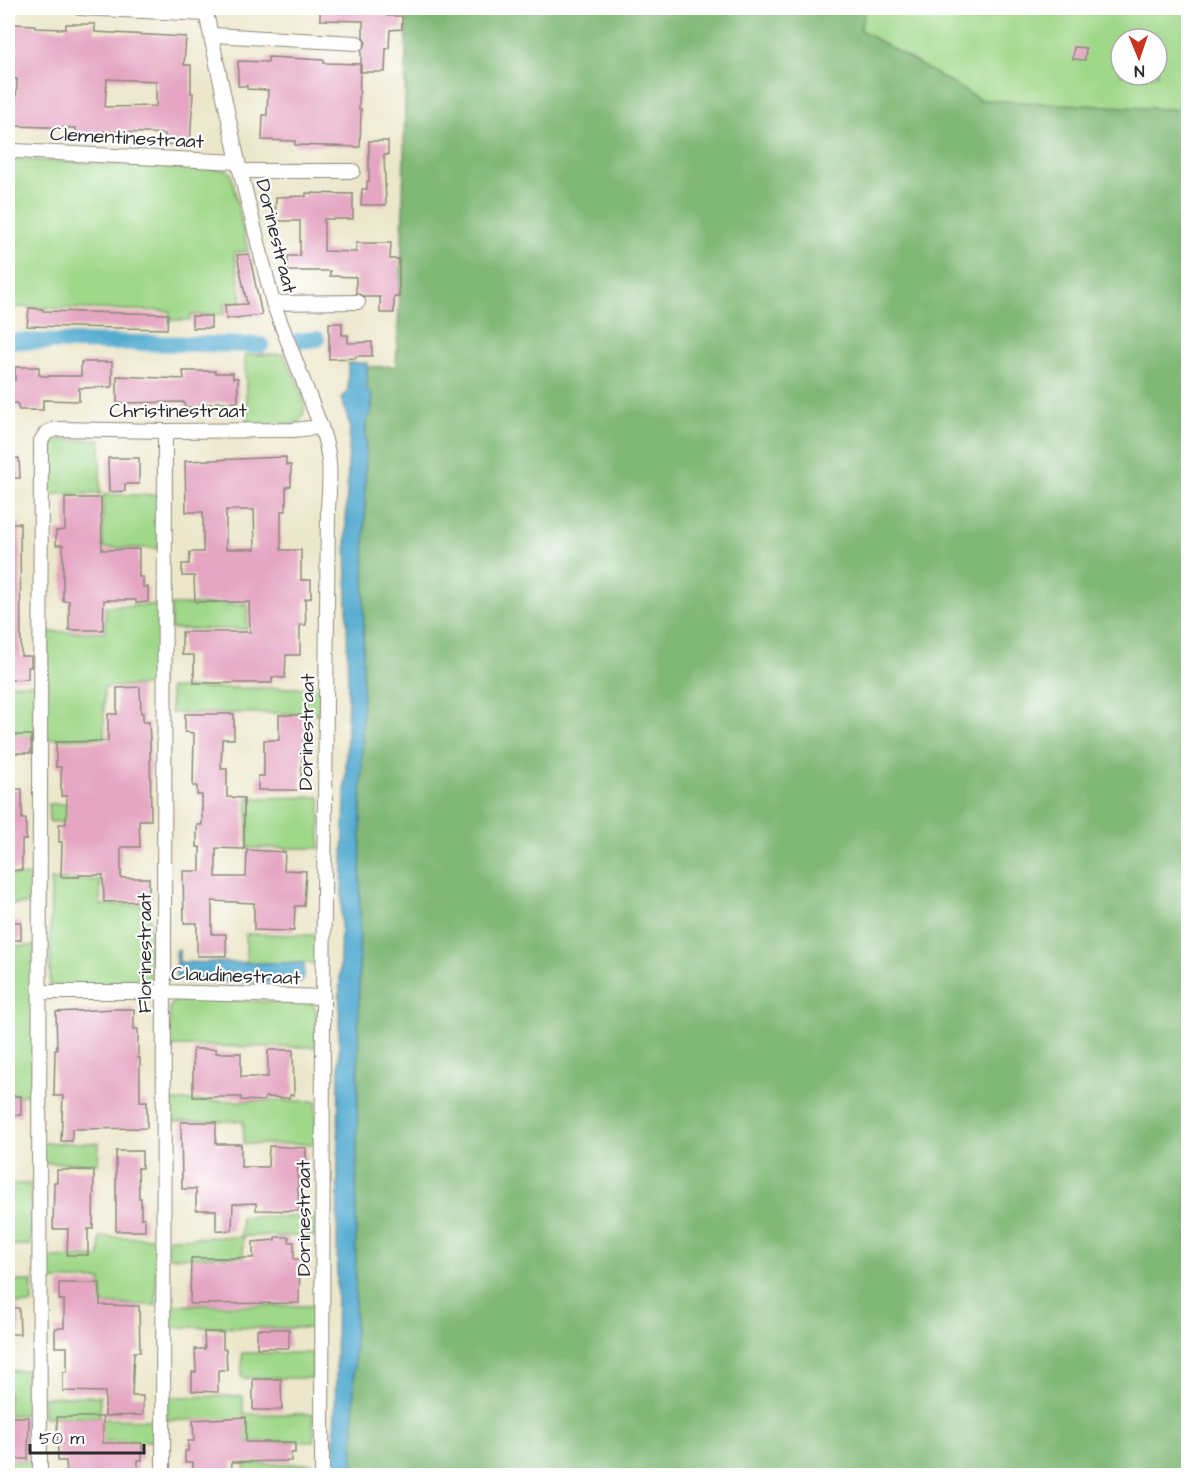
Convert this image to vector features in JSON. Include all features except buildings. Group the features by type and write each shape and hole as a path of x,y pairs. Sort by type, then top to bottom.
{"street":[{"path":"80,8 206,11"},
{"name":"Dorinestraat","path":"206,11 239,166 273,303 321,427 331,465 328,509 323,997 322,1476"},
{"path":"212,35 357,43"},
{"name":"Clementinestraat","path":"15,151 353,171"},
{"path":"273,303 358,302"},
{"name":"Christinestraat","path":"40,993 41,441 46,433 55,429 165,431 293,430 321,427"},
{"name":"Florinestraat","path":"163,1476 165,431"},
{"name":"Claudinestraat","path":"40,993 163,992 323,997"},
{"path":"40,993 38,1144 40,1476"}],"green space":[{"path":"407,8 866,8 860,30 980,100 1188,110 1188,1475 351,1476 366,423 372,404 371,392 367,392 367,367 396,366 402,249"},
{"path":"866,8 1188,8 1188,110 980,100 860,30"},
{"path":"10,159 227,170 231,174 248,251 234,252 242,302 224,303 224,314 190,315 190,320 170,320 170,311 12,307"},
{"path":"283,354 303,397 303,416 297,424 247,426 245,355"},
{"path":"57,440 100,440 100,494 49,494 49,444"},
{"path":"103,495 159,495 159,548 103,548"},
{"path":"247,604 247,629 171,629 171,605"},
{"path":"159,605 159,685 104,687 104,738 46,739 48,632 105,632 106,606"},
{"path":"8,684 36,684 36,738 8,737"},
{"path":"170,688 320,688 320,713 171,713"},
{"path":"320,797 320,848 248,848 248,798"},
{"path":"48,804 102,804 102,821 49,822"},
{"path":"8,875 35,876 35,904 8,904"},
{"path":"51,880 100,880 100,905 150,905 150,985 50,986"},
{"path":"246,934 318,935 318,963 246,963"},
{"path":"8,946 35,946 34,1095 8,1095"},
{"path":"181,999 312,1003 316,1011 316,1047 169,1046 170,1007 173,1002"},
{"path":"169,1101 316,1101 316,1144 244,1144 243,1121 169,1121"},
{"path":"43,1143 99,1143 98,1163 43,1163"},
{"path":"8,1184 31,1184 31,1245 8,1245"},
{"path":"241,1217 315,1217 315,1236 241,1236"},
{"path":"100,1237 156,1238 156,1305 102,1304 101,1280 43,1280 43,1258 100,1257"},
{"path":"243,1237 243,1256 168,1257 168,1238"},
{"path":"8,1281 32,1281 32,1304 8,1304"},
{"path":"167,1305 313,1306 313,1328 167,1327"},
{"path":"242,1353 312,1353 312,1378 242,1378"},
{"path":"33,1370 33,1414 8,1415 8,1371"},
{"path":"100,1396 100,1417 43,1417 43,1397"},
{"path":"243,1396 243,1414 313,1414 314,1441 243,1442 243,1420 167,1420 167,1397"},
{"path":"101,1419 157,1420 157,1441 101,1441"},
{"path":"8,1461 33,1461 33,1475 8,1475"},
{"path":"245,1464 312,1464 312,1475 245,1475"}],"water":[{"path":"348,363 367,363 367,392 371,392 372,404 366,423 353,1475 333,1476 340,957 348,698 346,513 350,425 341,398 348,391"},
{"path":"176,950 179,950 179,962 304,963 304,978 301,983 185,982 178,980 176,975"}],"waterway":[{"path":"298,341 317,339"},
{"path":"8,341 261,345"}]}
